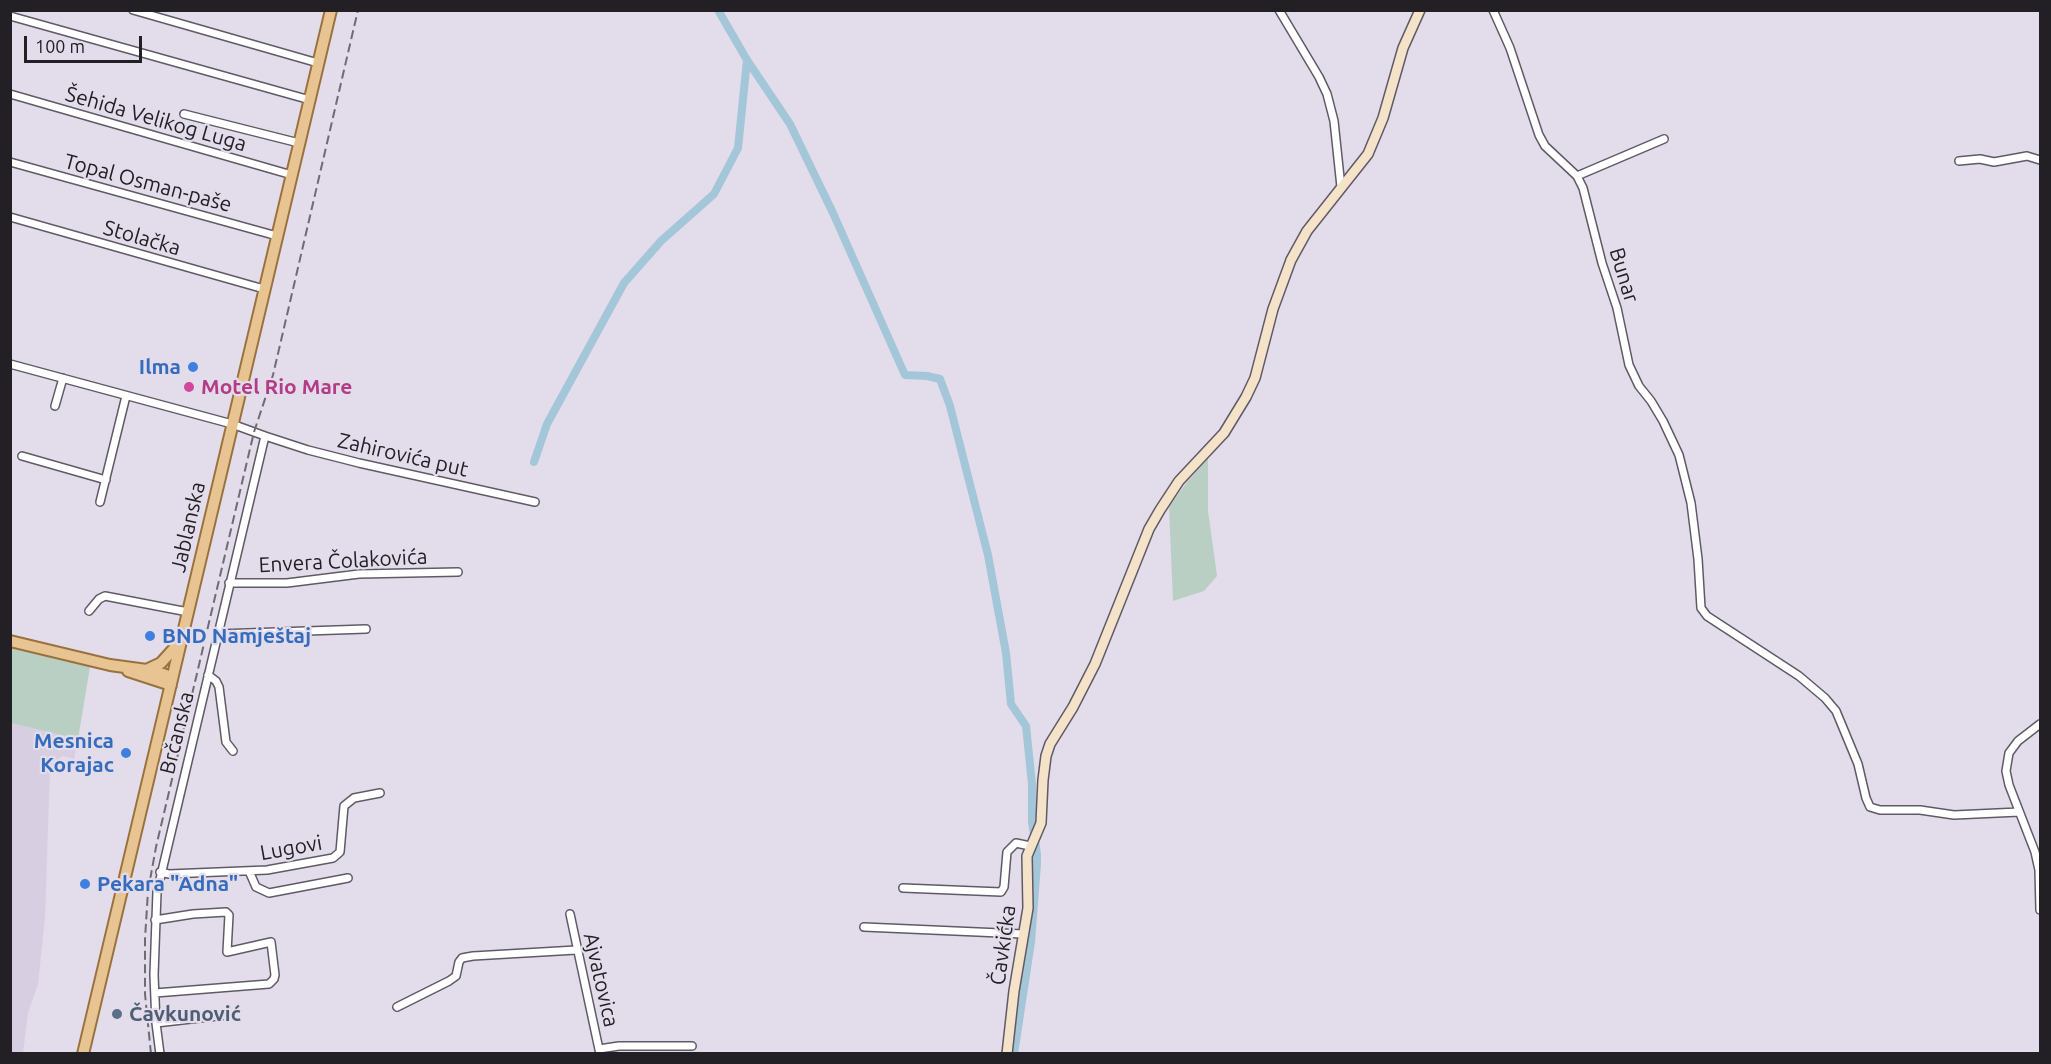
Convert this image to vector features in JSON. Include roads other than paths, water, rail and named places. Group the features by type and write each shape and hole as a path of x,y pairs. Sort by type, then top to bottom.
{"main road":[{"name":"Jablanska","path":"83,1053 331,10"},
{"path":"10,641 110,665 171,683"},
{"path":"146,670 161,663 181,641"},
{"path":"110,665 166,675 171,683"}],"street":[{"path":"133,10 318,63"},
{"path":"1279,10 1327,94 1334,121 1341,187"},
{"path":"903,888 1001,892 1004,887 1007,852 1016,843 1031,844 1041,823 1046,756 1050,744 1073,707 1095,664 1149,529 1168,497 1186,473 1224,433 1246,397 1255,378 1280,288 1291,260 1307,231 1368,154 1376,138 1403,48 1420,10"},
{"name":"Bunar","path":"1493,10 1510,48 1539,135 1545,146 1577,176 1583,188 1602,263 1617,308 1629,364 1639,386 1663,421 1679,455 1691,503 1701,608 1707,616 1814,687 1836,711 1858,764 1870,807 1880,810 1920,810 1954,815 2019,812"},
{"path":"10,16 310,100"},
{"name":"Šehida Velikog Luga","path":"10,94 292,175"},
{"path":"184,114 299,143"},
{"path":"1577,176 1664,139"},
{"path":"1959,161 1980,159 1994,162 2027,156 2040,160"},
{"name":"Topal Osman-paše","path":"10,162 277,236"},
{"name":"Stolačka","path":"10,217 264,289"},
{"path":"10,364 232,424 265,436"},
{"path":"55,406 63,378"},
{"path":"100,502 126,396"},
{"name":"Zahirovića put","path":"265,436 348,460 535,502"},
{"name":"Brčanska","path":"160,1053 156,1023 155,920 160,872 265,436"},
{"path":"22,456 106,480"},
{"name":"Envera Čolakovića","path":"230,583 287,583 359,573 458,572"},
{"path":"89,611 99,599 105,596 188,612"},
{"path":"218,634 366,629"},
{"path":"208,675 216,681 219,687 226,742 233,751"},
{"path":"2040,723 2018,741 2008,753 2006,771 2039,870 2040,910"},
{"name":"Lugovi","path":"160,872 169,874 267,870 337,856 341,848 344,806 354,798 380,793"},
{"name":"Čavkićka","path":"1007,1053 1014,991 1028,908 1027,856 1031,844"},
{"path":"249,871 256,887 269,893 348,878"},
{"path":"155,920 226,912 229,915 227,952 271,942 274,975 274,979 269,984 155,993"},
{"name":"Ajvatovica","path":"570,914 576,950 600,1051"},
{"path":"864,927 1023,934"},
{"path":"397,1007 456,976 462,958 576,950"},
{"path":"156,1023 226,1016"},
{"path":"600,1051 619,1046 692,1046"}],"waterway":[{"path":"718,10 747,60 790,124 833,213 905,375 940,379 950,406 988,555 1006,653 1011,704 1026,726 1032,784 1032,822 1037,864 1031,942 1014,1054"},
{"path":"534,462 547,424 624,283 661,241 714,194 738,148 747,60"}],"railway":[{"path":"151,1054 145,994 145,939 148,891 156,847 254,432 273,375 358,10"}],"place":[{"name":"Ilma","path":"193,367"},
{"name":"Motel Rio Mare","path":"189,387"},
{"name":"BND Namještaj","path":"150,636"},
{"name":"Mesnica Korajac","path":"126,753"},
{"name":"Pekara \"Adna\"","path":"85,884"},
{"name":"Čavkunović","path":"117,1014"}]}
